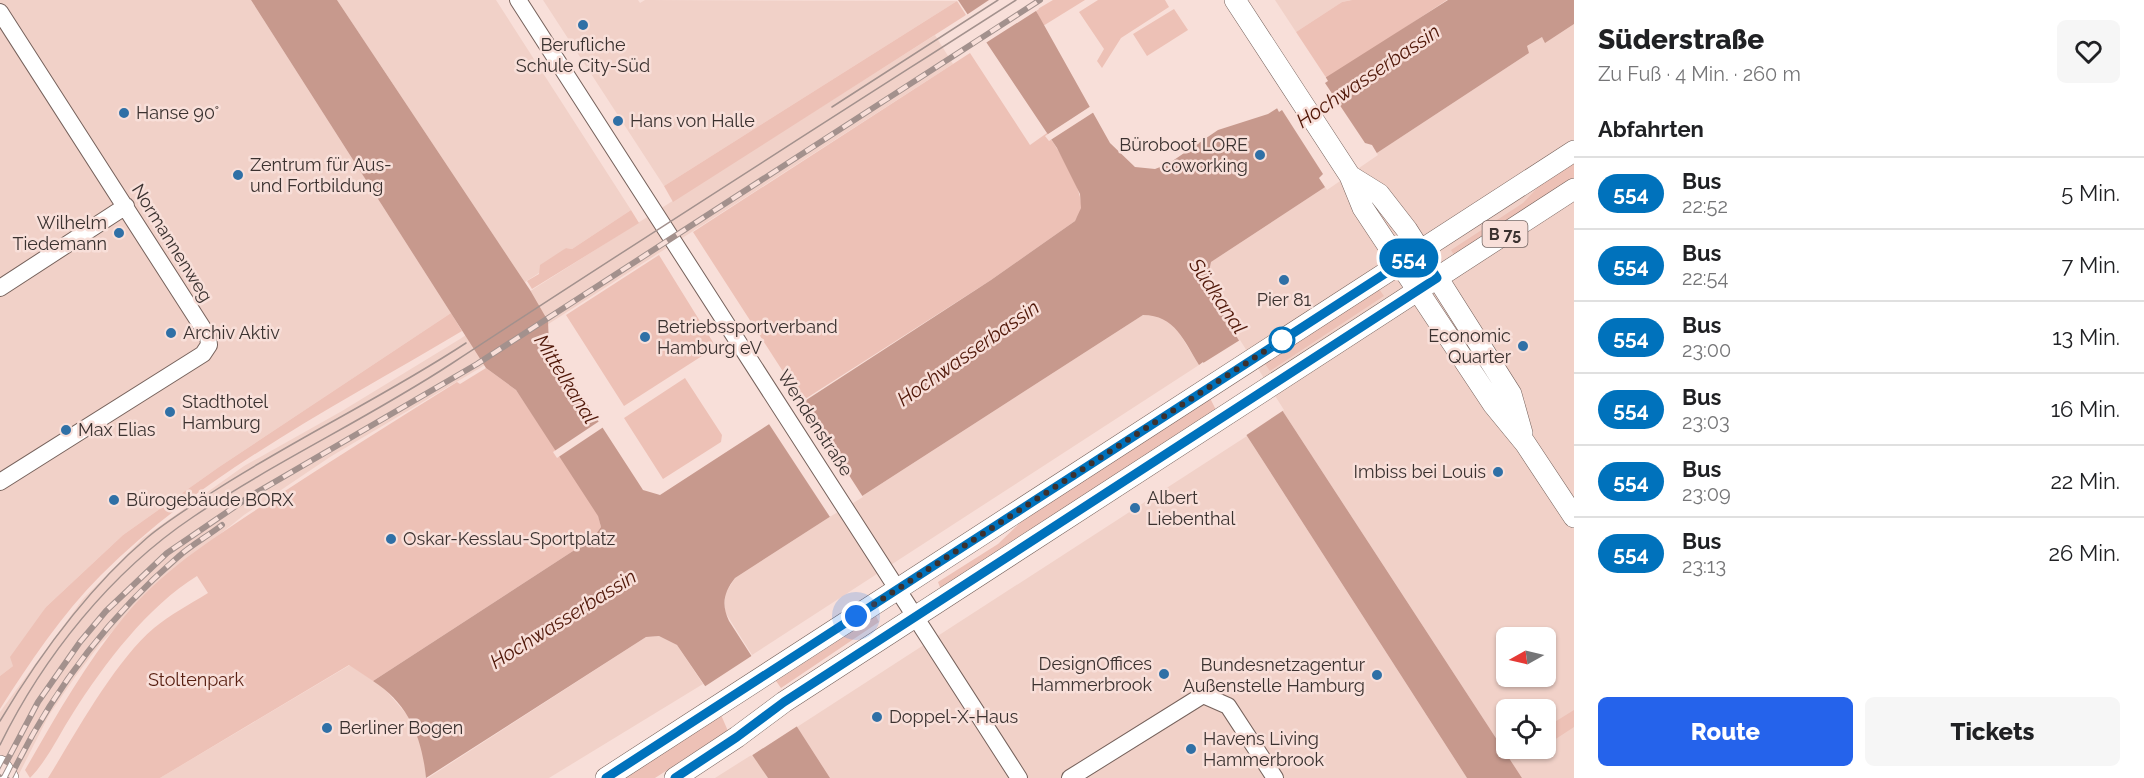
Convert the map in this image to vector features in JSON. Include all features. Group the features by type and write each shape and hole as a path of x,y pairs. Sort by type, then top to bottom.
{"main road":[{"path":"1235,0 1350,176 1363,208 1493,404 1525,443 1574,517"},
{"name":"B 75","path":"606,778 1574,151"},
{"path":"1350,176 1379,194 1420,251 1511,394 1525,443"},
{"name":"B 75","path":"675,778 737,737 784,702 1574,189"},
{"path":"0,766 8,778"}],"street":[{"name":"Wendenstraße","path":"518,0 1019,778"},
{"name":"Normannenweg","path":"0,12 208,336 209,345 194,360 0,482"},
{"path":"0,288 126,206"},
{"path":"1070,778 1203,694 1228,706 1275,778"}],"shaded area":[{"path":"0,0 251,0 451,313 219,467 123,535 46,607 13,666 0,676"},
{"path":"337,0 496,0 631,210 572,249 566,248 539,273 525,282 530,290"},
{"path":"543,0 638,0 640,3 645,0 957,1 664,186"},
{"path":"1275,0 1352,0 1342,2 1296,32"},
{"path":"1574,24 1574,778 1522,778 1510,759 1556,759 1556,699 1496,699 1496,738 1284,413 1212,297 1207,282 1211,262 1529,53 1526,47 1542,37 1546,42"},
{"path":"935,35 953,64 480,368 330,457 244,515 169,575 100,644 49,715 17,778 0,778 0,712 83,599 143,538 244,466 342,411 460,339 535,288"},
{"path":"1143,315 1155,315 1173,323 1199,365 752,655 725,612 725,594 735,578"},
{"path":"1247,436 1467,778 830,778 797,727"},
{"path":"659,636 677,645 703,684 549,778 428,778 646,637"},
{"name":"Berliner Bogen","path":"350,665 384,688 408,716 422,746 426,778 160,778"},
{"path":"753,754 768,778 715,778"}],"green space":[{"path":"1053,0 1085,0 1043,26 1036,10"},
{"path":"1098,0 1165,0 1169,7 1121,38 1102,68 1097,61 1104,49 1079,12"},
{"name":"Hochwasserbassin","path":"1352,0 1447,0 1327,79 1296,32 1342,2"},
{"path":"957,1 966,15 673,202 664,186"},
{"path":"1174,9 1188,30 1147,56 1133,34"},
{"path":"970,53 1030,145 1047,133 1074,180 1081,200 1080,213 1075,221 991,280 802,401 693,232"},
{"path":"1574,163 1574,181 1455,257 1451,250 1523,203 1540,185"},
{"path":"631,210 639,223 532,289 527,281 539,274 540,265 566,248 572,249"},
{"name":"Betriebssportverband Hamburg eV","path":"659,255 716,347 624,406 566,315"},
{"path":"1379,289 1384,296 1270,371 1265,364"},
{"path":"451,313 462,331 274,442 183,504 141,538 101,575 73,606 35,656 0,709 0,676 13,666 10,657 46,607 123,535 219,467"},
{"name":"Stoltenpark","path":"486,368 516,390 591,502 601,527 593,538 373,681 349,665 160,778 48,778 96,699 124,659 160,623 208,593 197,576 161,603 128,637 99,675 48,755 30,778 25,770 83,672 124,617 155,584 227,529 337,457 457,382 460,384"},
{"path":"685,378 722,435 721,442 663,479 624,418"},
{"path":"1210,398 1217,412 941,590 938,582 998,544 1023,520"},
{"path":"876,616 879,622 781,688 776,681"},
{"path":"1574,710 1574,727 1556,739 1556,721"},
{"path":"721,715 728,731 655,778 624,778"}],"water":[{"name":"Mittelkanal","path":"251,0 337,0 530,290 548,321 549,345 643,490 660,495 991,280 1075,221 1081,208 1080,194 1057,148 958,0 1030,0 1110,143 1135,167 1155,169 1168,164 1218,130 1268,114 1448,0 1574,0 1574,24 1545,43 1542,37 1527,46 1529,53 1211,262 1207,282 1212,297 1284,413 1496,738 1496,759 1510,759 1522,778 1467,778 1247,436 1203,362 1199,365 1171,324 1154,316 1143,315 735,578 731,583 724,604 729,621 830,778 768,778 677,645 659,636 646,637 426,778 421,749 412,723 396,700 373,681 593,538 601,527 598,516 516,390 486,368"}],"pier":[{"path":"989,0 1033,0 1039,9 984,44 965,16"},
{"path":"1325,76 1328,81 1325,83 1365,143 1372,145 1378,155 1327,190 1319,178 1323,174 1282,110 1279,112 1276,106"},
{"path":"1091,106 1094,112 1049,141 1045,136"},
{"path":"1240,340 1284,410 1245,436 1200,365"},
{"path":"800,399 863,497 830,517 767,421"},
{"path":"601,420 605,426 557,458 553,452"},
{"path":"753,655 799,725 751,756 704,687"}],"tram line":[{"path":"832,107 998,0"},
{"path":"0,745 37,680 82,619 134,563 193,517 451,364 1016,0"},
{"path":"0,721 66,623 105,578 148,537 242,473 403,382 466,343"}],"railway":[{"path":"0,774 38,702 80,642 106,611 167,553 249,497 477,364 1040,0"},
{"path":"10,778 43,716 82,659 104,632 127,606 178,557 222,525"}],"bus line":[{"name":"554","path":"606,778 1420,251 1437,278 784,702 737,737 675,778"}],"place":[{"name":"Berufliche Schule City-Süd","path":"583,25"},
{"name":"Hanse 90°","path":"124,113"},
{"name":"Hans von Halle","path":"618,121"},
{"name":"Büroboot LORE coworking","path":"1260,155"},
{"name":"Zentrum für Aus- und Fortbildung","path":"238,175"},
{"name":"Wilhelm Tiedemann","path":"119,233"},
{"name":"Pier 81","path":"1284,280"},
{"name":"Archiv Aktiv","path":"171,333"},
{"name":"Betriebssportverband Hamburg eV","path":"645,337"},
{"name":"Economic Quarter","path":"1523,346"},
{"name":"Stadthotel Hamburg","path":"170,412"},
{"name":"Max Elias","path":"66,430"},
{"name":"Imbiss bei Louis","path":"1498,472"},
{"name":"Bürogebäude BORX","path":"114,500"},
{"name":"Albert Liebenthal","path":"1135,508"},
{"name":"Oskar-Kesslau-Sportplatz","path":"391,539"},
{"name":"DesignOffices Hammerbrook","path":"1164,674"},
{"name":"Bundesnetzagentur Außenstelle Hamburg","path":"1377,675"},
{"name":"Doppel-X-Haus","path":"877,717"},
{"name":"Berliner Bogen","path":"327,728"},
{"name":"Havens Living Hammerbrook","path":"1191,749"}],"route":[{"path":"856,616 1282,340"}],"water label":[{"name":"Südkanal","path":"1218,296"}]}
